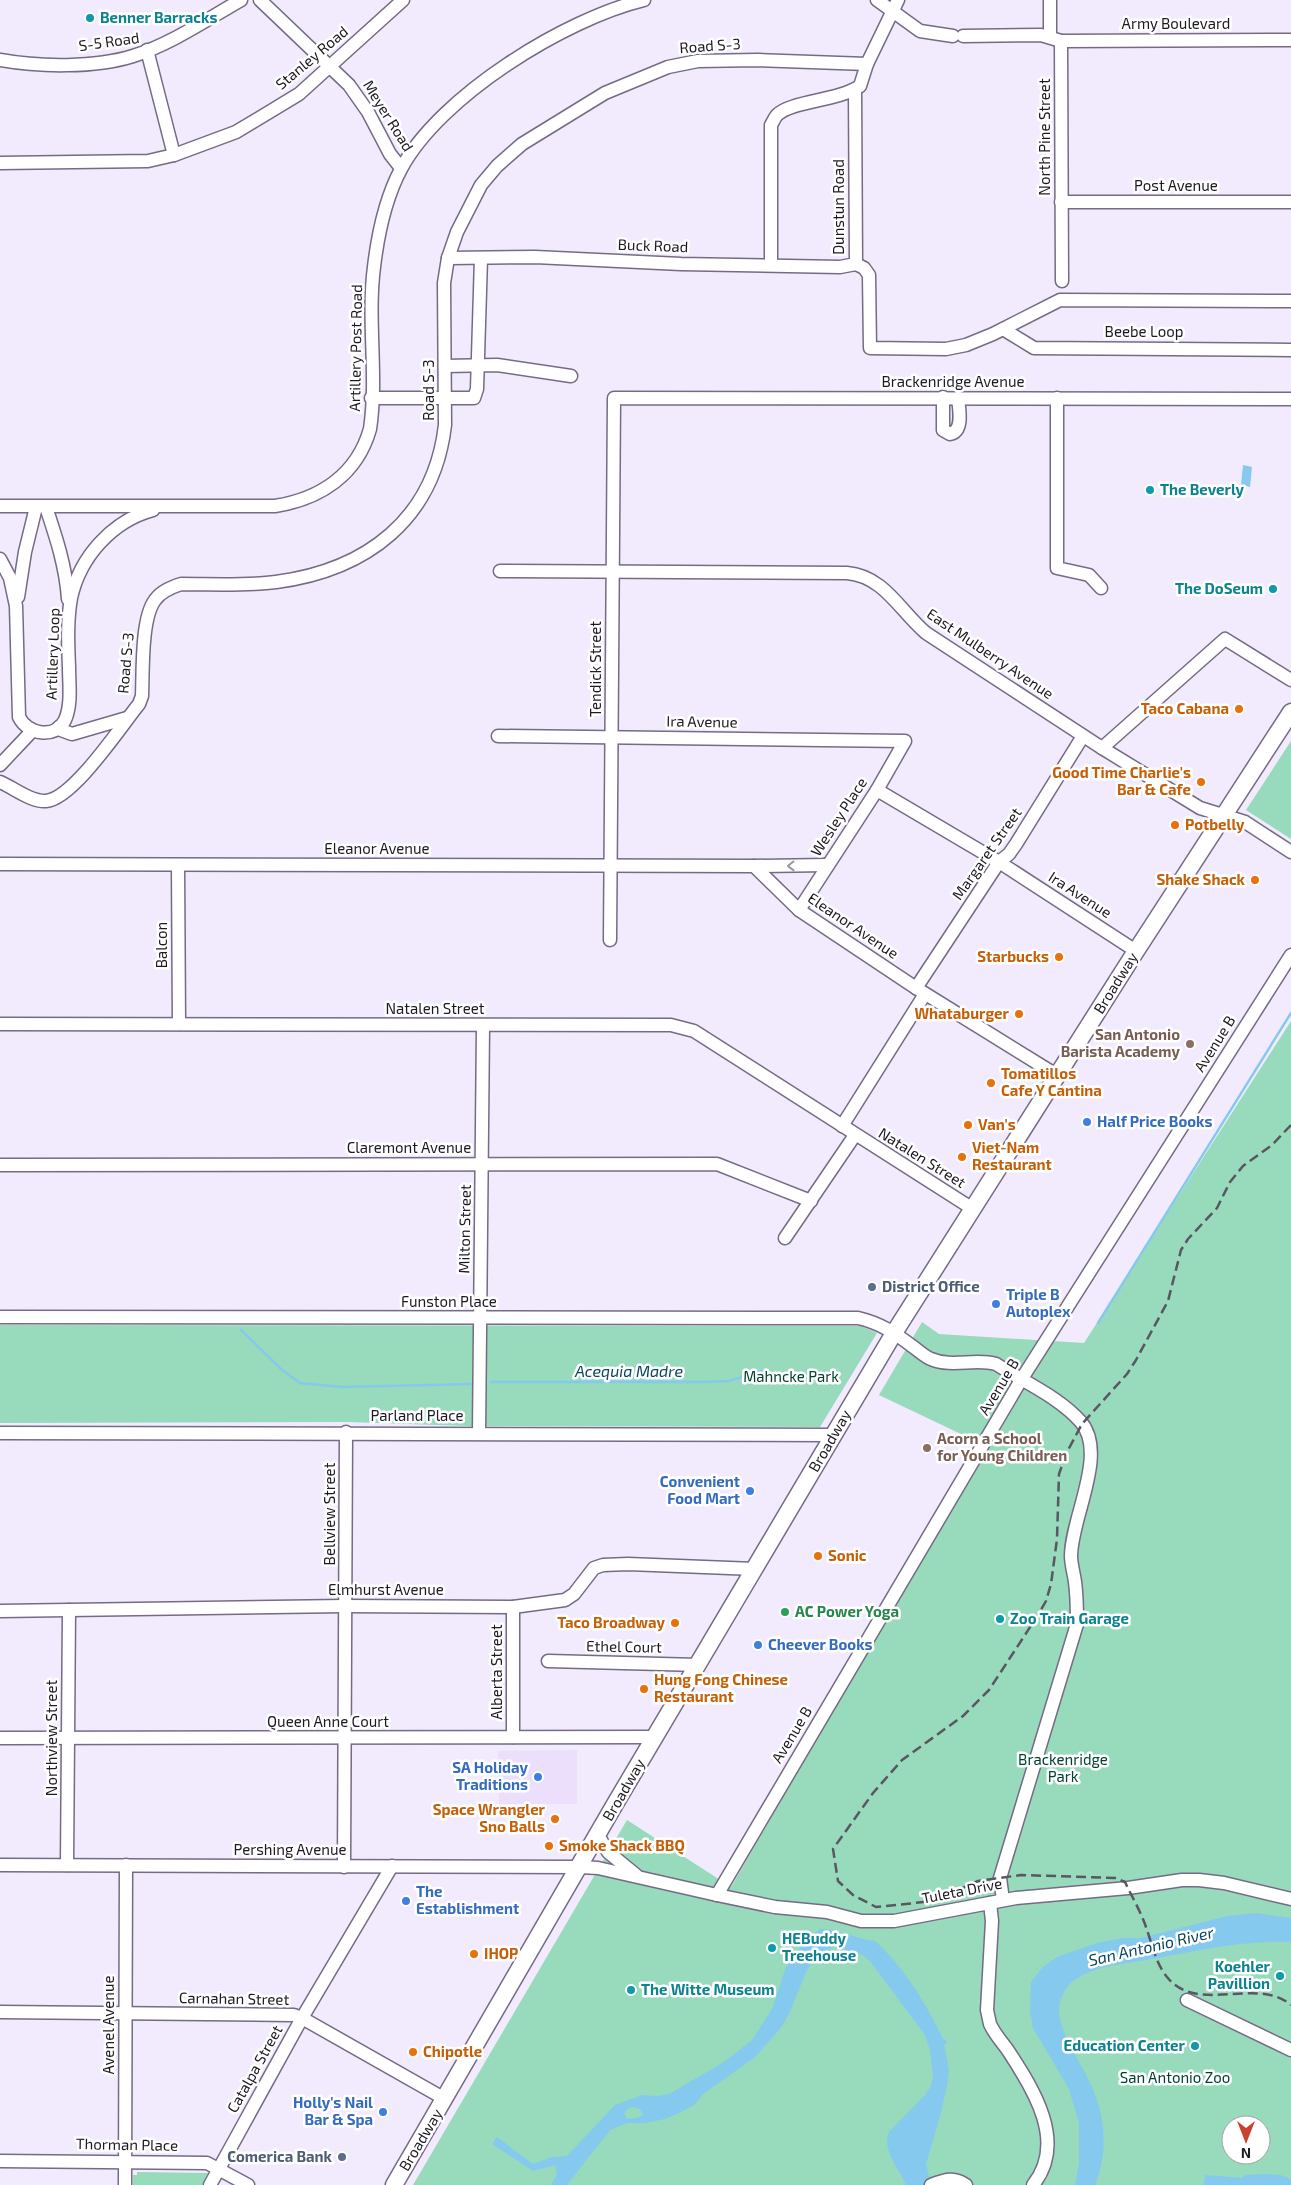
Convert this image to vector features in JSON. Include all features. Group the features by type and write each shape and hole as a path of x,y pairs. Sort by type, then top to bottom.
{"main road":[{"name":"Broadway","path":"394,2185 655,1737 700,1665 894,1333 1136,951 1291,712"}],"street":[{"path":"147,50 178,37 241,0"},
{"name":"Meyer Road","path":"260,0 354,92 390,154 401,168"},
{"name":"Stanley Road","path":"0,163 148,161 174,155 236,132 299,94 402,0"},
{"name":"Artillery Post Road","path":"0,506 275,506 300,501 318,493 341,477 361,454 370,429 373,269 383,214 401,168 421,140 440,119 496,71 556,36 602,14 644,0"},
{"path":"877,0 920,32 958,36 1056,39"},
{"path":"867,64 898,0"},
{"name":"North Pine Street","path":"1050,0 1056,39 1062,281"},
{"name":"Army Boulevard","path":"1056,39 1291,40"},
{"name":"S-5 Road","path":"0,60 20,64 95,63 132,56 147,50 174,155"},
{"name":"Road S-3","path":"0,782 31,798 46,801 60,797 74,785 139,704 142,696 146,620 155,600 168,588 181,584 275,582 313,575 361,557 396,530 421,497 431,479 442,448 445,425 444,283 448,258 457,232 481,185 497,166 522,144 620,85 668,67 698,61 758,60 867,64"},
{"name":"Dunstun Road","path":"867,64 860,86 856,90 856,264 864,268 869,275 870,348 946,349 966,345 1003,329"},
{"path":"771,265 771,125 777,115 789,108 856,90"},
{"name":"Post Avenue","path":"1061,202 1291,202"},
{"name":"Buck Road","path":"448,258 535,257 681,264 840,267 856,264"},
{"path":"372,398 474,398 477,389 481,258"},
{"name":"Beebe Loop","path":"1003,329 1060,300 1291,301"},
{"name":"Beebe Loop","path":"1003,329 1034,348 1291,350"},
{"path":"445,366 496,364 571,376"},
{"name":"Brackenridge Avenue","path":"614,398 1291,398"},
{"name":"Tendick Street","path":"610,940 614,398"},
{"path":"942,398 943,430 950,434 956,432 959,428 958,398"},
{"path":"1057,398 1056,568 1089,575 1101,588"},
{"path":"41,507 25,552 16,606 18,711 23,724 32,731 42,732 59,727 61,730 72,734 127,718"},
{"path":"41,507 67,581 69,615"},
{"name":"Artillery Loop","path":"59,727 65,720 69,705 69,615 75,585 92,552 107,536 127,522 149,511 165,507"},
{"path":"0,559 10,578 16,606"},
{"name":"East Mulberry Avenue","path":"500,571 847,573 869,578 896,599 926,633 1083,736 1200,808 1245,822 1291,852"},
{"path":"1102,748 1225,639 1291,680"},
{"path":"0,766 32,731"},
{"name":"Ira Avenue","path":"498,736 905,741"},
{"name":"Margaret Street","path":"842,1126 920,991 999,862 1009,854 1016,844 1083,736"},
{"name":"Wesley Place","path":"799,910 877,790 905,741"},
{"name":"Ira Avenue","path":"877,790 999,862 1136,951"},
{"name":"Eleanor Avenue","path":"0,864 827,866"},
{"name":"Balcon","path":"178,865 179,1024"},
{"name":"Eleanor Avenue","path":"754,866 799,910 920,991 1058,1076"},
{"name":"Avenue B","path":"717,1895 1021,1380 1291,955"},
{"name":"Natalen Street","path":"0,1024 484,1026 663,1024 694,1031 973,1209"},
{"name":"Milton Street","path":"479,1433 484,1026"},
{"path":"785,1238 855,1135"},
{"name":"Claremont Avenue","path":"0,1165 717,1164 811,1201"},
{"name":"Funston Place","path":"0,1318 858,1318 874,1322 894,1333 930,1359 944,1363 986,1361 996,1364 1054,1400 1082,1424 1090,1442 1091,1460 1075,1526 1071,1556 1076,1584 1077,1624 1000,1878 1003,1900"},
{"name":"Parland Place","path":"0,1433 346,1432 834,1435"},
{"name":"Bellview Street","path":"344,1867 346,1432"},
{"name":"Elmhurst Avenue","path":"0,1611 345,1606 513,1607 565,1600 574,1594 594,1568 602,1565 628,1564 755,1569"},
{"name":"Alberta Street","path":"513,1607 513,1737"},
{"name":"Northview Street","path":"68,1865 69,1610"},
{"name":"Ethel Court","path":"548,1662 700,1665"},
{"name":"Queen Anne Court","path":"0,1738 655,1737"},
{"name":"Tuleta Drive","path":"598,1835 608,1852 640,1878"},
{"name":"Pershing Avenue","path":"0,1865 580,1867"},
{"name":"Avenel Avenue","path":"125,2185 126,1865"},
{"name":"Catalpa Street","path":"210,2185 302,2018 392,1866"},
{"name":"Tuleta Drive","path":"580,1867 598,1868 775,1907 827,1912 861,1921 894,1920 1003,1900 1199,1880 1224,1883 1291,1899"},
{"path":"990,1903 992,1920 987,2010 990,2024 1018,2066 1035,2099 1048,2133 1046,2160 1033,2185"},
{"path":"1187,2000 1291,2050"},
{"name":"Carnahan Street","path":"0,2012 294,2015 445,2099"},
{"name":"Thorman Place","path":"0,2161 207,2163 220,2168 248,2185"},
{"path":"936,2183 954,2179 966,2185"}],"shaded area":[{"name":"SA Holiday Traditions","path":"577,1750 577,1804 499,1804 498,1751"}],"green space":[{"path":"1291,741 1291,839 1246,810"},
{"name":"Brackenridge Park","path":"1291,1021 1291,2185 413,2185 627,1820 731,1887 986,1446 879,1395 922,1322 939,1334 1084,1343"},
{"name":"Mahncke Park","path":"0,1325 861,1326 877,1333 820,1427 468,1426 347,1422 0,1423"},
{"path":"137,2172 208,2173 202,2185 133,2185 133,2175 137,2175"}],"water":[{"path":"1243,465 1252,467 1250,487 1241,485"},
{"name":"San Antonio River","path":"1256,1913 1291,1918 1291,1942 1238,1944 1114,1965 1084,1974 1066,1988 1059,2005 1060,2020 1068,2042 1096,2097 1103,2126 1104,2140 1100,2170 1095,2185 1075,2185 1079,2163 1079,2123 1069,2089 1033,2028 1030,2011 1031,1982 1042,1968 1057,1957 1097,1943 1123,1938 1141,1938 1227,1916"},
{"path":"820,1929 875,1941 905,1974 930,2013 943,2039 946,2040 947,2043 944,2045 949,2070 947,2085 926,2164 931,2185 906,2185 887,2145 889,2132 925,2095 931,2086 933,2077 930,2050 925,2035 870,1961 861,1954 833,1947 817,1955 806,1972 789,2014 780,2029 755,2057 703,2094 694,2105 681,2112 665,2119 645,2123 627,2123 610,2130 567,2185 551,2185 557,2174 555,2165 533,2171 492,2144 497,2137 533,2164 552,2157 567,2156 615,2105 642,2095 656,2096 669,2094 724,2062 752,2040 772,2009 786,1967 805,1941","holes":["629,2108 640,2109 643,2115 636,2118 627,2119 624,2113"]},
{"path":"1275,2174 1287,2177 1291,2180 1291,2185 1203,2185 1206,2175 1242,2178 1245,2175"}],"waterway":[{"path":"1098,1323 1291,1013"},
{"name":"Acequia Madre","path":"241,1330 281,1369 300,1383 342,1387 473,1384"},
{"name":"Acequia Madre","path":"491,1382 729,1381 765,1370"}],"railway":[{"path":"1291,1125 1272,1145 1243,1166 1230,1182 1217,1208 1188,1239 1181,1250 1168,1301 1136,1360 1127,1374 1082,1424 1067,1452 1059,1474 1057,1539 1051,1584 1046,1601 1038,1615 989,1690 963,1716 902,1760 873,1793 833,1849 838,1881 853,1895 876,1907 934,1901 978,1881 1021,1875 1115,1878 1125,1882 1144,1921 1163,1972 1180,1988 1194,1993 1210,1995 1262,1994 1277,1997 1291,2005"}],"place":[{"name":"Benner Barracks","path":"90,18"},
{"name":"The Beverly","path":"1150,490"},
{"name":"The DoSeum","path":"1273,589"},
{"name":"Taco Cabana","path":"1239,709"},
{"name":"Good Time Charlie's Bar & Cafe","path":"1201,782"},
{"name":"Potbelly","path":"1175,825"},
{"name":"Shake Shack","path":"1255,880"},
{"name":"Starbucks","path":"1059,957"},
{"name":"Whataburger","path":"1019,1014"},
{"name":"San Antonio Barista Academy","path":"1190,1044"},
{"name":"Tomatillos Cafe Y Cantina","path":"991,1083"},
{"name":"Half Price Books","path":"1087,1122"},
{"name":"Van's","path":"968,1125"},
{"name":"Viet-Nam Restaurant","path":"962,1157"},
{"name":"District Office","path":"872,1287"},
{"name":"Triple B Autoplex","path":"996,1304"},
{"name":"Acorn a School for Young Children","path":"927,1448"},
{"name":"Convenient Food Mart","path":"750,1491"},
{"name":"Sonic","path":"818,1556"},
{"name":"AC Power Yoga","path":"785,1612"},
{"name":"Zoo Train Garage","path":"1000,1619"},
{"name":"Taco Broadway","path":"675,1623"},
{"name":"Cheever Books","path":"758,1645"},
{"name":"Hung Fong Chinese Restaurant","path":"644,1689"},
{"name":"SA Holiday Traditions","path":"538,1777"},
{"name":"Space Wrangler Sno Balls","path":"555,1819"},
{"name":"Smoke Shack BBQ","path":"549,1846"},
{"name":"The Establishment","path":"406,1901"},
{"name":"HEBuddy Treehouse","path":"772,1948"},
{"name":"IHOP","path":"474,1954"},
{"name":"Koehler Pavillion","path":"1280,1976"},
{"name":"The Witte Museum","path":"631,1990"},
{"name":"Education Center","path":"1195,2046"},
{"name":"Chipotle","path":"413,2052"},
{"name":"Holly's Nail Bar & Spa","path":"383,2112"},
{"name":"Comerica Bank","path":"342,2157"}],"park label":[{"name":"San Antonio Zoo","path":"1175,2078"}]}
